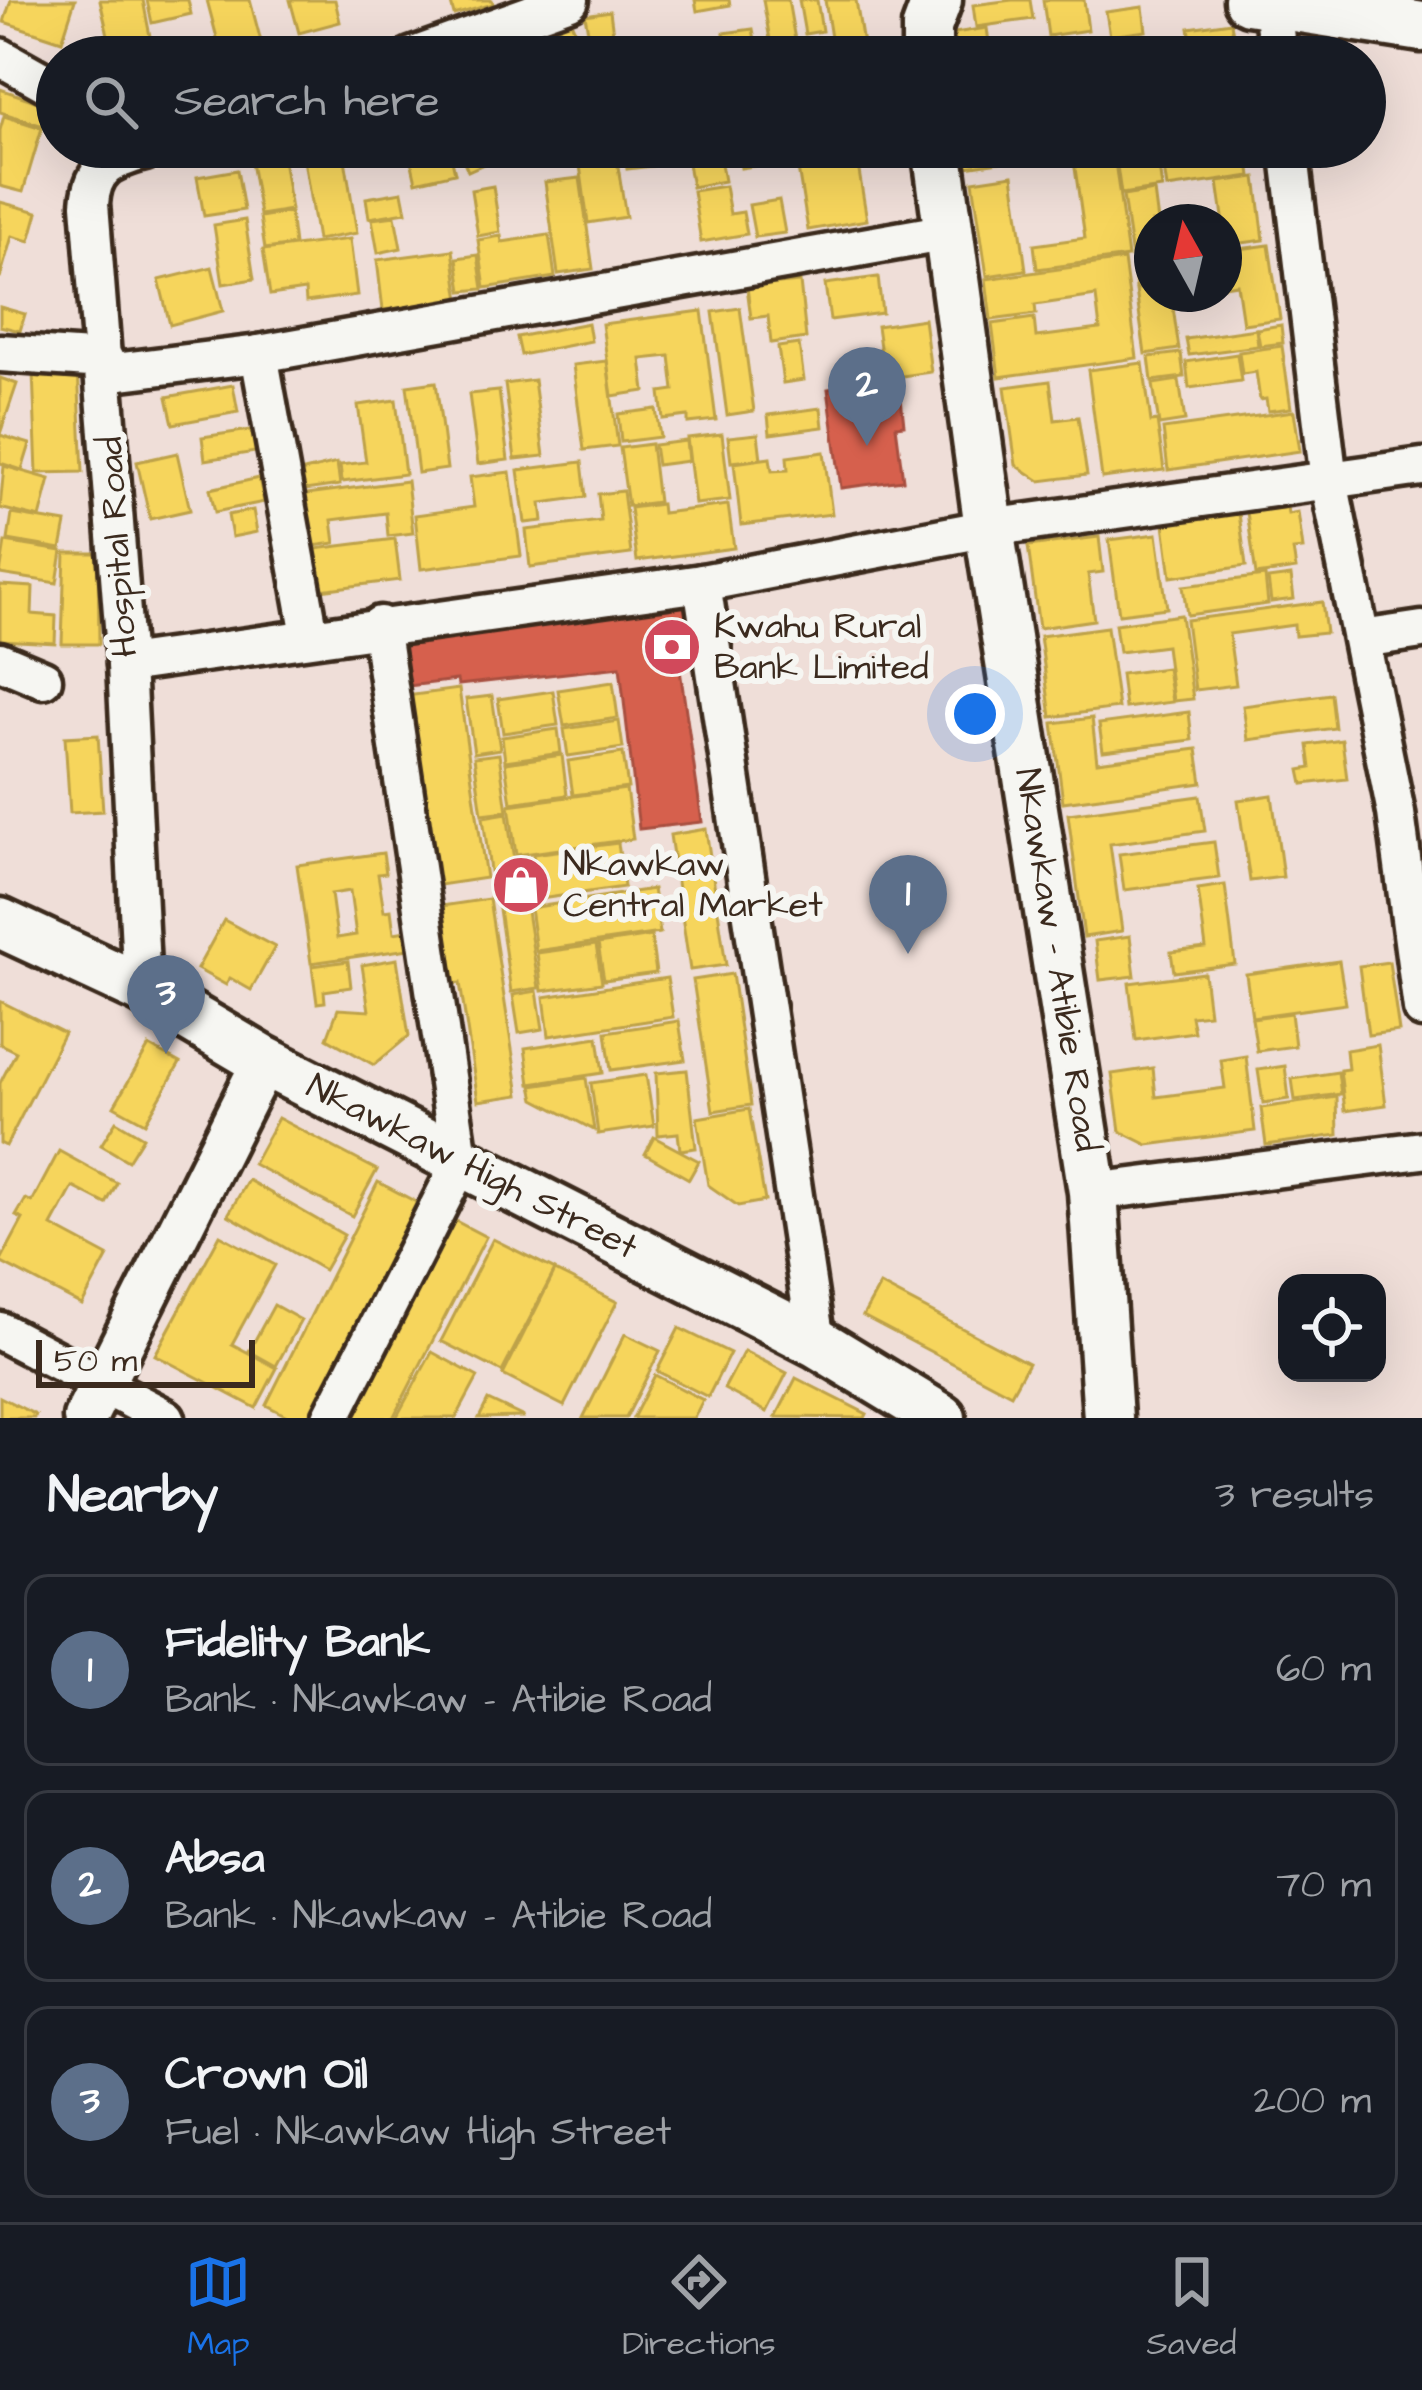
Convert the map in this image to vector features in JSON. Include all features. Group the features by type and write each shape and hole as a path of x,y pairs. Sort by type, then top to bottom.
{"main road":[{"path":"927,36 938,0"},
{"path":"1260,2 1422,27"},
{"name":"Nkawkaw - Atibie Road","path":"940,168 989,528 1093,1192 1108,1418"},
{"name":"Nkawkaw High Street","path":"0,923 142,989 265,1061 460,1164 816,1342 914,1411"}],"street":[{"path":"469,36 570,0"},
{"path":"1260,2 1272,36"},
{"path":"0,57 36,77"},
{"name":"Hospital Road","path":"87,168 126,664 142,989"},
{"path":"1291,168 1328,481 1362,639 1409,811 1422,1009"},
{"path":"0,353 106,367 259,354 948,232"},
{"path":"259,354 310,635"},
{"path":"126,664 702,583 989,528 1422,467"},
{"path":"702,583 816,1342"},
{"path":"331,1418 460,1164 380,625"},
{"path":"1362,639 1422,630"},
{"path":"0,661 43,679"},
{"path":"94,1402 265,1061"},
{"path":"1093,1192 1422,1150"},
{"path":"0,1331 94,1402 166,1418"}],"building: Homes":[{"path":"11,0 75,0 64,36 47,36 4,22"},
{"path":"100,0 143,0 150,36 103,36 108,35"},
{"path":"147,0 188,0 191,14 152,23"},
{"path":"207,0 250,0 260,36 216,36"},
{"path":"290,0 335,0 340,22 299,33"},
{"path":"450,0 492,0 493,4 454,15"},
{"path":"695,0 729,0 730,5 697,11"},
{"path":"763,0 788,0 794,36 769,36"},
{"path":"799,0 817,0 822,31 805,34"},
{"path":"825,0 856,0 862,36 831,36"},
{"path":"1030,0 1033,19 976,27 973,5"},
{"path":"1043,0 1084,0 1088,30 1048,36"},
{"path":"1143,7 1146,31 1110,36 1106,12"},
{"path":"610,11 613,34 589,36 585,15"},
{"path":"568,15 577,36 521,36"},
{"path":"1231,22 1233,36 1190,36 1189,28"},
{"path":"987,28 988,36 948,36"},
{"path":"753,29 754,36 724,36"},
{"path":"0,89 36,101 36,124 0,112"},
{"path":"4,116 36,126 36,148 23,192 0,186"},
{"path":"252,168 284,168 291,210 260,215"},
{"path":"305,168 346,168 357,233 317,240"},
{"path":"413,168 454,168 455,173 416,182"},
{"path":"580,168 618,168 626,217 588,223"},
{"path":"689,168 722,168 724,181 692,187"},
{"path":"798,168 858,168 867,220 808,230"},
{"path":"1075,168 1116,168 1128,257 1037,269 1034,245 1085,238"},
{"path":"1117,168 1159,168 1162,188 1121,194"},
{"path":"1164,168 1250,168 1251,176 1167,188"},
{"path":"237,170 244,210 204,216 197,177"},
{"path":"1013,175 1026,270 987,276 973,181"},
{"path":"1256,177 1264,240 1242,243 1242,204 1221,204 1218,182"},
{"path":"580,178 593,269 558,274 545,182"},
{"path":"493,186 500,232 478,236 471,190"},
{"path":"725,186 730,214 743,212 747,234 701,242 693,191"},
{"path":"1154,191 1156,204 1134,204 1134,257 1132,257 1123,196"},
{"path":"402,192 406,212 369,218 366,198"},
{"path":"779,200 785,233 755,237 749,205"},
{"path":"0,202 38,212 30,241 12,236 0,278"},
{"path":"290,212 294,245 265,249 260,217"},
{"path":"395,216 401,248 378,253 372,219"},
{"path":"245,220 254,279 223,284 214,225"},
{"path":"549,235 555,277 485,288 478,240 501,236 502,242"},
{"path":"350,239 357,295 306,302 305,290 270,295 263,250"},
{"path":"1269,245 1280,319 1243,324 1242,249"},
{"path":"453,250 460,301 383,310 377,260"},
{"path":"478,255 483,289 462,291 457,258"},
{"path":"1124,260 1137,358 999,377 992,324 1034,318 1036,337 1100,329 1096,296 1035,305 1036,314 991,320 986,279"},
{"path":"212,267 223,311 170,325 159,280"},
{"path":"878,277 882,313 830,320 825,284"},
{"path":"800,282 806,338 771,343 768,316 751,318 747,287"},
{"path":"0,307 25,314 20,331 0,326"},
{"path":"740,308 754,411 727,415 713,312"},
{"path":"702,311 716,420 663,419 660,392 674,390 670,356 641,359 645,391 612,396 602,324"},
{"path":"1139,312 1174,312 1179,349 1145,354"},
{"path":"924,319 931,372 851,383 847,359 881,354 877,326"},
{"path":"588,323 591,341 521,355 517,337"},
{"path":"1281,325 1283,343 1260,346 1257,329"},
{"path":"1256,329 1258,346 1189,355 1186,339"},
{"path":"799,344 804,380 783,383 778,347"},
{"path":"1282,346 1291,408 1268,411 1266,399 1260,400 1256,372 1242,374 1239,352"},
{"path":"1181,353 1184,377 1152,381 1149,357"},
{"path":"1237,354 1241,381 1189,388 1186,362"},
{"path":"607,361 618,446 584,450 573,365"},
{"path":"1143,363 1164,470 1102,478 1088,370"},
{"path":"78,369 83,472 37,473 33,372"},
{"path":"0,378 17,384 0,434"},
{"path":"534,380 544,456 515,459 505,384"},
{"path":"1179,380 1185,421 1159,425 1153,384"},
{"path":"1050,381 1055,420 1078,417 1087,475 1040,481 1016,465 1005,387"},
{"path":"436,382 447,469 418,473 407,386"},
{"path":"233,385 238,412 173,424 167,397"},
{"path":"499,391 508,460 478,464 469,394"},
{"path":"396,400 405,474 342,482 340,465 366,462 358,405"},
{"path":"821,408 823,427 770,434 768,415"},
{"path":"656,409 660,437 621,442 618,414"},
{"path":"1294,411 1300,451 1168,470 1163,429"},
{"path":"264,428 268,450 205,460 202,437"},
{"path":"722,434 730,500 695,504 687,438"},
{"path":"758,434 761,459 731,462 728,437"},
{"path":"0,435 30,444 22,470 0,463"},
{"path":"686,441 688,461 657,465 654,445"},
{"path":"651,444 658,502 628,506 620,448"},
{"path":"824,452 832,514 741,525 734,463 770,458 772,471 788,470 787,457"},
{"path":"177,453 190,510 150,519 137,462"},
{"path":"582,462 586,497 541,503 543,521 525,523 518,470"},
{"path":"337,463 340,485 298,491 296,473"},
{"path":"4,466 50,479 40,518 0,508"},
{"path":"510,472 521,556 421,569 415,515 474,507 470,477"},
{"path":"259,478 264,502 215,512 210,489"},
{"path":"407,481 413,533 388,536 386,513 332,520 335,543 306,547 299,495"},
{"path":"623,491 631,554 530,567 526,530 601,521 598,494"},
{"path":"661,504 662,513 728,505 734,548 637,561 630,508"},
{"path":"1238,506 1246,566 1171,577 1163,516"},
{"path":"1287,507 1288,514 1298,512 1303,549 1293,550 1296,569 1256,575 1247,512"},
{"path":"253,510 257,532 232,537 228,515"},
{"path":"12,514 66,523 61,549 8,540"},
{"path":"1157,534 1167,608 1119,614 1109,540"},
{"path":"1099,537 1103,572 1088,574 1094,620 1039,628 1028,546"},
{"path":"395,539 400,580 312,591 307,550"},
{"path":"5,542 62,551 57,583 0,574"},
{"path":"65,553 98,553 99,644 62,644"},
{"path":"1265,576 1268,604 1187,615 1183,586"},
{"path":"1291,576 1294,599 1271,602 1268,579"},
{"path":"0,585 33,587 32,614 56,616 55,643 0,640"},
{"path":"1322,602 1326,633 1295,636 1294,625 1229,634 1236,685 1195,690 1186,620"},
{"path":"1181,615 1193,699 1173,701 1166,646 1119,652 1115,624"},
{"path":"1107,627 1118,708 1051,717 1040,636"},
{"path":"1167,668 1172,702 1125,708 1121,674"},
{"path":"613,682 618,718 564,726 558,690"},
{"path":"459,689 486,878 433,886 406,696"},
{"path":"553,691 558,725 503,733 498,699"},
{"path":"1331,694 1335,728 1248,740 1243,706"},
{"path":"492,696 500,749 474,753 466,699"},
{"path":"1189,712 1192,740 1103,751 1099,724"},
{"path":"1092,718 1097,762 1197,749 1202,783 1063,802 1053,723"},
{"path":"619,721 623,748 568,756 564,729"},
{"path":"558,729 561,753 505,761 502,737"},
{"path":"98,735 103,811 70,813 65,737"},
{"path":"1342,740 1347,779 1303,784 1300,770 1311,768 1308,745"},
{"path":"623,753 628,788 573,795 568,761"},
{"path":"499,754 507,811 482,814 474,757"},
{"path":"562,755 567,795 511,803 505,763"},
{"path":"626,789 633,839 516,855 509,805"},
{"path":"1272,795 1283,877 1250,881 1238,800"},
{"path":"1200,796 1205,831 1110,844 1122,931 1084,937 1068,814"},
{"path":"507,813 515,868 490,871 483,817"},
{"path":"706,829 726,965 690,970 670,835"},
{"path":"1214,842 1219,878 1124,890 1119,854"},
{"path":"618,843 624,887 540,899 533,854"},
{"path":"383,853 386,873 378,874 384,911 391,910 394,933 406,931 409,949 311,963 297,865","holes":["350,891 356,935 337,938 331,894"]},
{"path":"1225,885 1235,964 1174,972 1171,952 1206,948 1198,889"},
{"path":"653,889 660,933 536,951 530,908"},
{"path":"489,899 519,1095 478,1101 460,983 447,985 435,907"},
{"path":"526,905 539,988 511,992 499,909"},
{"path":"224,920 275,947 251,990 230,978 226,985 197,969"},
{"path":"651,936 656,973 604,980 598,944"},
{"path":"1130,936 1135,976 1100,980 1095,941"},
{"path":"596,945 602,983 542,991 537,953"},
{"path":"397,959 409,1036 374,1065 327,1038 338,1009 369,1011 362,965"},
{"path":"348,961 351,987 324,991 325,1002 317,1003 312,966"},
{"path":"1339,961 1346,1004 1252,1017 1246,974"},
{"path":"1389,962 1399,1031 1368,1035 1359,966"},
{"path":"1204,973 1209,1014 1191,1016 1194,1032 1136,1040 1129,983"},
{"path":"732,974 751,1105 713,1111 693,980"},
{"path":"667,978 673,1017 549,1036 544,997"},
{"path":"537,991 543,1029 519,1033 513,995"},
{"path":"0,1001 64,1033 6,1146 0,1143 0,1083 16,1052 0,1044"},
{"path":"1291,1013 1295,1046 1257,1051 1252,1018"},
{"path":"679,1021 685,1060 611,1070 606,1032"},
{"path":"598,1037 603,1073 530,1084 525,1048"},
{"path":"1378,1045 1386,1105 1345,1111 1340,1070 1348,1069 1346,1050"},
{"path":"149,1046 180,1063 145,1123 114,1106"},
{"path":"1246,1056 1255,1131 1148,1145 1120,1131 1112,1074 1153,1068 1156,1097 1225,1088 1221,1060"},
{"path":"1285,1066 1289,1099 1263,1103 1258,1070"},
{"path":"687,1070 696,1148 680,1150 678,1133 658,1135 656,1073"},
{"path":"1338,1072 1341,1094 1295,1100 1292,1079"},
{"path":"646,1075 654,1126 598,1134 591,1083"},
{"path":"586,1078 594,1130 535,1099 532,1086"},
{"path":"1337,1097 1338,1135 1266,1145 1261,1108"},
{"path":"749,1109 765,1201 738,1206 708,1185 697,1118"},
{"path":"278,1118 377,1170 352,1216 253,1164"},
{"path":"116,1121 143,1137 128,1161 101,1145"},
{"path":"654,1137 699,1161 689,1179 645,1154"},
{"path":"59,1151 117,1183 106,1204 73,1187 52,1226 108,1256 82,1305 0,1262 23,1219 16,1216 26,1199 32,1202"},
{"path":"248,1180 344,1235 324,1270 228,1215"},
{"path":"378,1182 418,1203 307,1418 291,1418 266,1405"},
{"path":"448,1217 486,1237 393,1418 345,1418"},
{"path":"220,1235 275,1265 232,1344 277,1368 256,1408 155,1355"},
{"path":"493,1239 555,1270 502,1372 441,1341"},
{"path":"555,1271 617,1302 564,1406 503,1375"},
{"path":"880,1285 1028,1363 1011,1394 863,1316"},
{"path":"274,1305 301,1320 276,1366 249,1351"},
{"path":"679,1328 730,1353 708,1397 657,1371"},
{"path":"625,1334 660,1351 626,1418 583,1418"},
{"path":"744,1351 787,1373 767,1412 724,1389"},
{"path":"432,1352 478,1377 456,1418 396,1418"},
{"path":"655,1375 703,1400 694,1418 633,1418"},
{"path":"796,1378 867,1414 865,1418 776,1417"},
{"path":"0,1397 36,1415 0,1418"},
{"path":"488,1400 524,1417 479,1418"}],"building: Shops":[{"path":"890,380 892,391 900,390 904,425 896,426 903,480 841,488 828,389"},
{"path":"671,599 672,607 690,605 696,654 678,656 702,822 639,829 620,667 408,686 402,630"}],"place":[{"name":"Absa","path":"867,446"},
{"name":"Kwahu Rural Bank Limited","path":"672,647"},
{"name":"Nkawkaw Central Market","path":"521,885"},
{"name":"Fidelity Bank","path":"908,954"},
{"name":"Crown Oil","path":"166,1054"}]}
